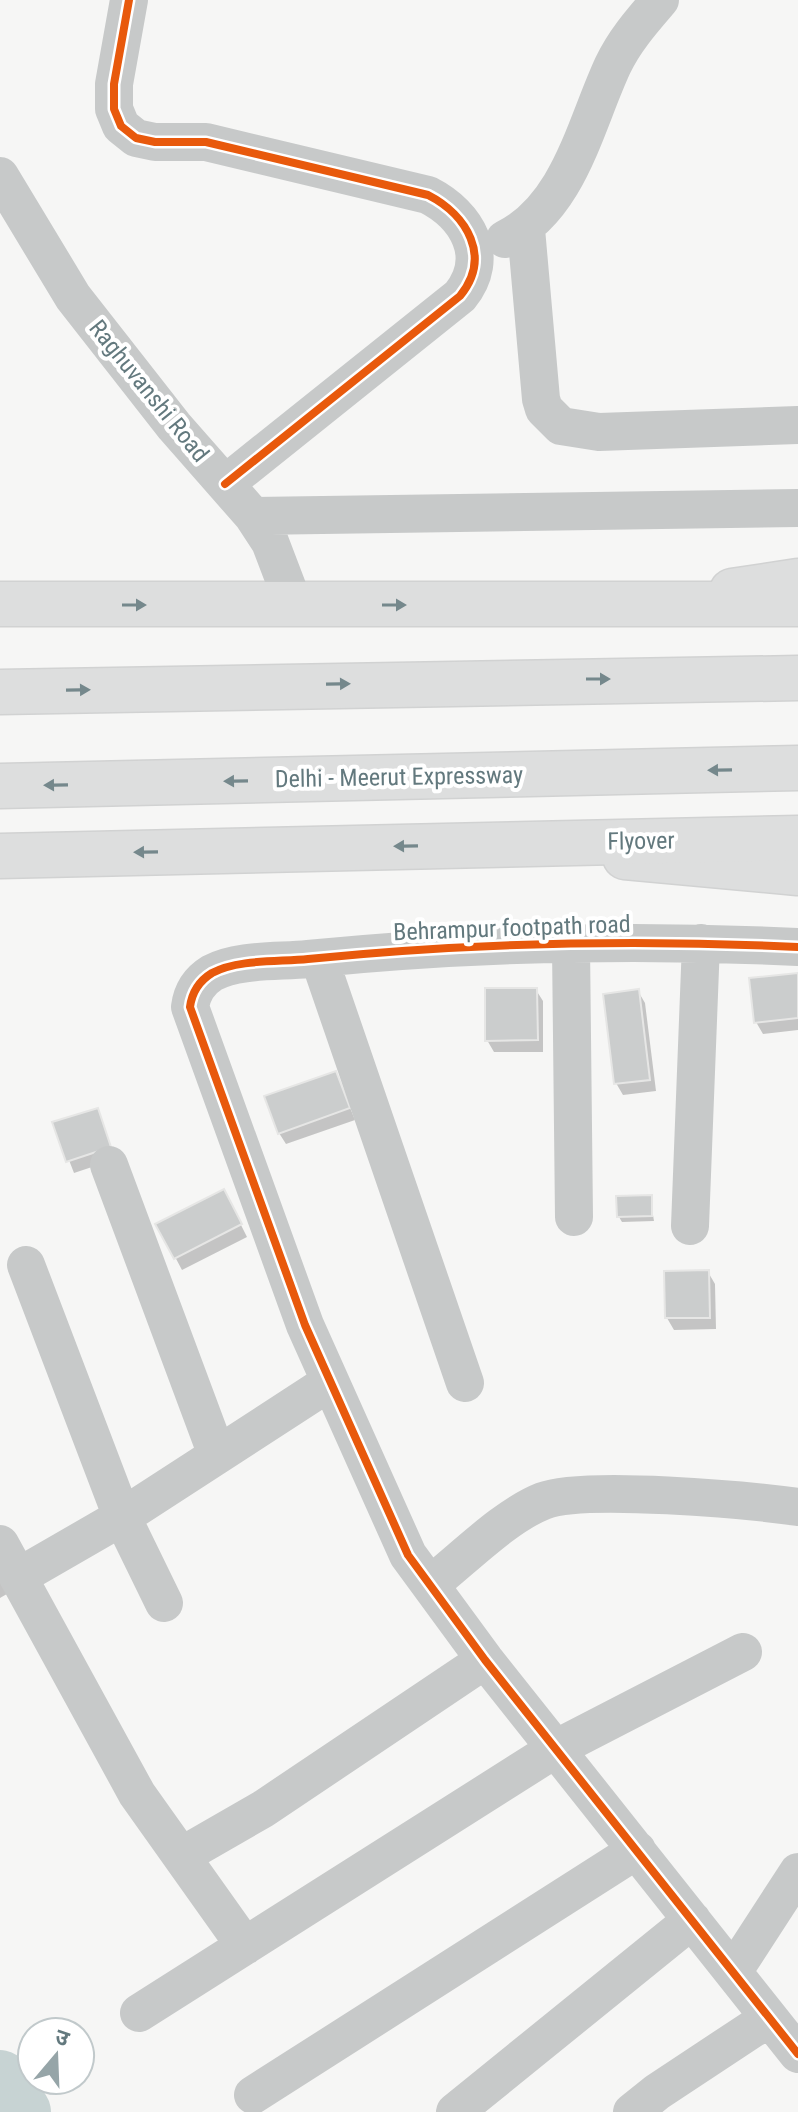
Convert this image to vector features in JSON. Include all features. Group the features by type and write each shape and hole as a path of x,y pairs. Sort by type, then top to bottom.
{"main road":[{"path":"643,604 798,581"},
{"path":"0,604 798,604"},
{"path":"0,692 798,678"},
{"name":"Delhi - Meerut Expressway","path":"0,786 798,768"},
{"name":"Flyover","path":"484,845 798,838"},
{"path":"0,856 484,845 798,873"}],"street":[{"path":"129,0 113,101 116,118 131,134 155,142 206,142 428,195 455,213 477,252 476,269 460,296 225,484"},
{"path":"477,252 526,229 552,199 630,34 660,0"},
{"name":"Raghuvanshi Road","path":"0,176 73,297 253,516 270,542 294,605"},
{"path":"526,229 541,399 544,409 561,426 599,432 798,425"},
{"path":"253,516 798,508"},
{"path":"690,1226 701,943"},
{"name":"Behrampur footpath road","path":"330,1382 305,1325 190,1007 192,993 200,984 229,967 402,950 701,943 798,947"},
{"path":"571,946 574,1217"},
{"path":"319,958 465,1383"},
{"path":"109,1165 217,1455"},
{"path":"26,1265 122,1517 164,1603"},
{"path":"18,1577 122,1517 330,1382 395,1532 431,1584 485,1660 790,2040 632,2112"},
{"path":"431,1584 527,1508 547,1499 599,1494 798,1507"},
{"path":"0,1544 137,1794 245,1946"},
{"path":"139,2013 557,1748 743,1652"},
{"path":"183,1855 263,1809 485,1660"},
{"path":"253,2095 637,1850"},
{"path":"733,1972 798,1872"},
{"path":"455,2112 692,1920"}],"building":[{"path":"798,973 798,1018 754,1023 749,978"},
{"path":"485,988 537,988 538,1040 485,1041"},
{"path":"639,989 650,1080 614,1084 603,994"},
{"path":"336,1071 350,1108 278,1134 264,1096"},
{"path":"98,1108 111,1147 66,1162 52,1122"},
{"path":"224,1189 242,1224 174,1259 155,1224"},
{"path":"652,1195 652,1216 617,1217 616,1196"},
{"path":"709,1270 710,1318 665,1318 664,1271"}],"waterway":[{"path":"0,2080 21,2112"}],"cycle path":[{"path":"129,0 114,84 114,109 121,126 136,138 155,142 206,142 428,195 442,203 464,225 474,252 474,267 460,296 225,484"},
{"path":"798,947 675,943 553,944 430,949 259,962 234,965 212,973 197,987 190,1007 305,1325 408,1555 485,1660 798,2054"}]}
